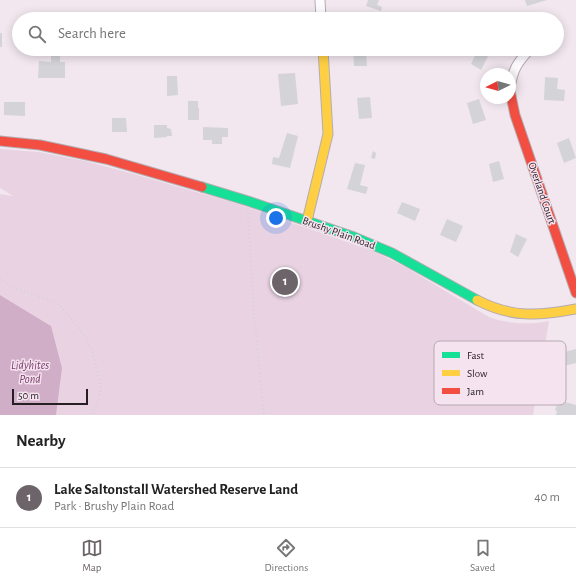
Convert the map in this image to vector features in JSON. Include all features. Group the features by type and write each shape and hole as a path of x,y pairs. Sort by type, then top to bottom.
{"main road":[{"path":"307,221 328,134 323,56"},
{"name":"Overland Court","path":"513,104 515,115 576,293"},
{"name":"Brushy Plain Road","path":"0,141 40,145 106,159 248,200 354,237 392,253 472,298 499,311 521,315 538,315 576,308"}],"street":[{"path":"320,0 321,12"},
{"path":"515,68 523,56"}],"path":[{"path":"248,200 252,282 264,415"},
{"path":"0,278 10,287 53,301 60,305 87,339 94,358 101,386 99,398 92,415"}],"shaded area":[{"path":"0,149 39,152 85,161 238,204 373,251 407,268 489,317 519,323 549,321 546,341 434,341 434,405 535,405 533,415 56,415 51,326 0,295 0,194 13,196 0,188"}],"water":[{"name":"Lidyhites Pond","path":"0,295 51,326 62,368 56,415 0,415"}],"building":[{"path":"368,0 379,0 377,5 382,7 381,11 366,6"},
{"path":"525,0 547,0 527,6"},
{"path":"0,33 2,33 2,47 0,47"},
{"path":"51,56 60,56 60,62 65,62 65,78 38,78 39,61 51,62"},
{"path":"353,56 366,56 367,66 354,66"},
{"path":"475,56 488,56 482,68 480,69 471,64"},
{"path":"295,73 298,104 281,106 278,74"},
{"path":"167,76 177,76 178,95 167,96"},
{"path":"545,77 558,78 557,89 565,90 564,101 544,100"},
{"path":"370,97 372,118 359,119 357,98"},
{"path":"479,99 486,120 473,124 467,103"},
{"path":"188,101 198,101 199,120 188,120"},
{"path":"4,102 25,102 25,116 4,115"},
{"path":"112,118 126,118 127,132 112,132"},
{"path":"154,125 167,125 167,128 171,129 172,136 154,138"},
{"path":"203,127 228,128 228,137 222,137 222,144 212,144 212,140 203,140"},
{"path":"287,133 298,136 290,168 272,164 273,157 279,158"},
{"path":"569,138 576,158 564,163 557,143"},
{"path":"373,151 376,153 375,159 371,158"},
{"path":"499,161 504,179 493,182 489,164"},
{"path":"355,163 365,165 360,185 368,187 366,194 347,189"},
{"path":"402,202 420,209 415,221 397,213"},
{"path":"447,219 463,226 456,242 440,235"},
{"path":"516,234 527,239 518,257 510,252"},
{"path":"576,349 576,363 566,365 566,352"},
{"path":"566,402 576,405 576,415 556,415 557,411 555,410 557,405 566,405"}],"traffic: fast":[{"path":"202,187 354,237 392,253 477,300"}],"traffic: slow":[{"path":"307,221 328,134 323,56"},
{"path":"477,300 489,306 514,313 537,314 576,309"}],"traffic: jam":[{"path":"513,104 515,115 576,293"},
{"path":"0,141 40,145 106,159 202,187"}],"place":[{"name":"Lake Saltonstall Watershed Reserve Land","path":"285,282"}]}
